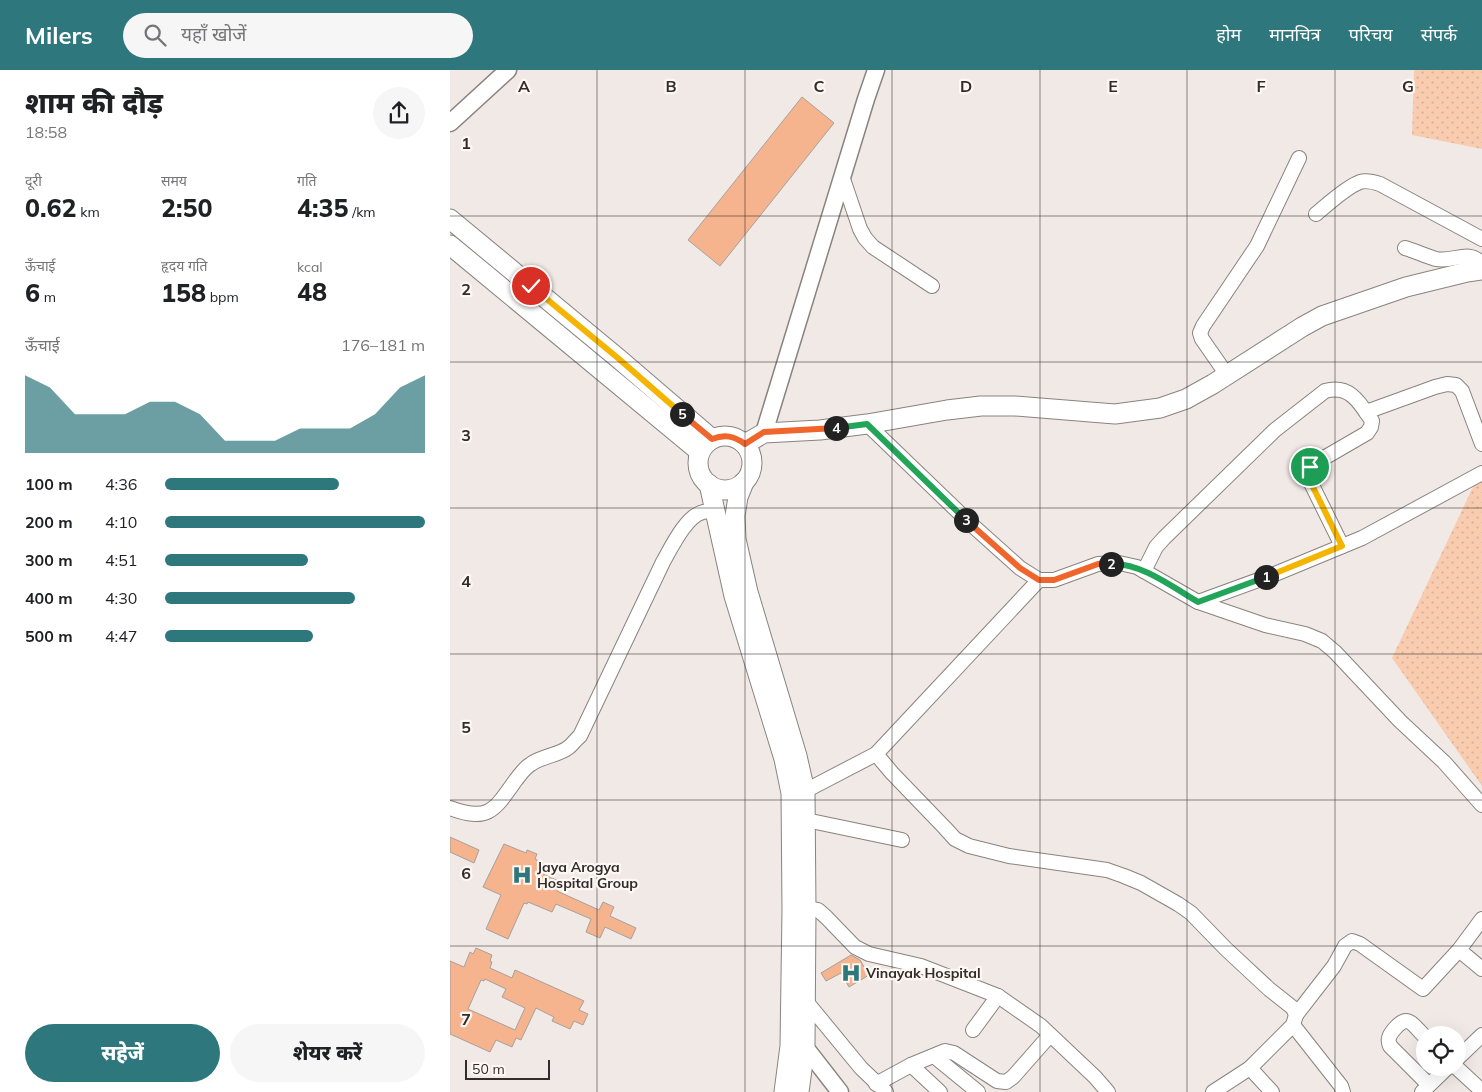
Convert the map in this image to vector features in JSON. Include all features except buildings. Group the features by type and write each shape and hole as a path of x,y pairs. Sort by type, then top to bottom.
{"main road":[{"path":"450,219 619,359 706,446"},
{"path":"450,245 706,446"},
{"path":"745,444 764,432 820,430 982,406 1015,406 1115,414 1160,408 1186,399 1322,316 1406,287 1466,272 1482,270"},
{"path":"744,482 735,488 725,490 709,484 703,478 698,460 706,446 720,436 729,436 738,438 745,444 750,453 752,463 750,473 738,497 735,516 736,539 748,592 797,756 798,792 792,910 798,1092"},
{"path":"709,484 734,596 784,760 798,792 806,820 805,1000 798,1047 784,1092"}],"street":[{"path":"450,123 508,70"},
{"path":"764,432 876,70"},
{"path":"1227,375 1202,340 1200,333 1257,246 1299,158"},
{"path":"842,176 860,229 865,238 874,247 932,286"},
{"path":"1316,214 1350,188 1361,182 1371,182 1380,184 1482,239"},
{"path":"1405,248 1437,259 1472,256 1482,264"},
{"path":"1366,412 1435,387 1447,384 1456,385 1462,391 1482,444"},
{"path":"1144,571 1156,547 1171,530 1275,430 1325,391 1333,389 1348,392 1356,398 1372,421 1371,428 1367,433 1317,462 1310,467 1308,473 1309,479 1342,546"},
{"path":"867,424 972,526 1020,568 1039,580 1054,580 1098,564 1119,563 1137,567 1198,602 1265,625 1305,634 1322,641 1335,652 1400,721 1444,762 1482,804"},
{"path":"1198,602 1275,574 1362,538 1482,473"},
{"path":"450,808 465,814 479,815 491,810 529,765 536,760 569,748 580,736 663,562 678,536 691,520 702,512 716,510"},
{"path":"798,792 876,754 1039,580"},
{"path":"876,754 955,838 969,846 1009,856 1107,870 1141,884 1178,904 1191,914 1226,950 1269,989 1293,1008 1295,1020 1341,1086 1343,1092"},
{"path":"806,820 902,840"},
{"path":"806,910 818,910 855,947 869,954 921,966 998,996 1040,1026 1108,1092"},
{"path":"1213,1092 1250,1068 1295,1020 1334,966 1345,946 1352,941 1360,944 1423,989 1459,950 1482,919"},
{"path":"1459,950 1482,969"},
{"path":"974,1030 998,996"},
{"path":"805,1000 861,1068 881,1088 911,1065 945,1051 950,1051 997,1080 1006,1082 1050,1035"},
{"path":"1416,1029 1409,1022 1401,1023 1389,1036 1390,1046 1426,1088 1439,1076"},
{"path":"1466,1050 1482,1035"},
{"path":"798,1047 840,1092"},
{"path":"934,1056 978,1092"},
{"path":"911,1065 940,1092"},
{"path":"1250,1068 1272,1092"},
{"path":"1466,1076 1482,1091"}],"shaded area":[{"path":"1414,70 1482,70 1482,149 1412,135"},
{"path":"1482,468 1482,786 1392,658"}],"place":[{"name":"Jaya Arogya Hospital Group","path":"522,875"},
{"name":"Vinayak Hospital","path":"851,973"}],"route":[{"path":"531,286 712,439 720,436 729,436 738,438 745,444 764,432 820,430 867,424 972,526 1020,568 1039,580 1054,580 1098,564 1119,563 1137,567 1198,602 1275,574 1342,546 1309,479 1310,467"}]}
